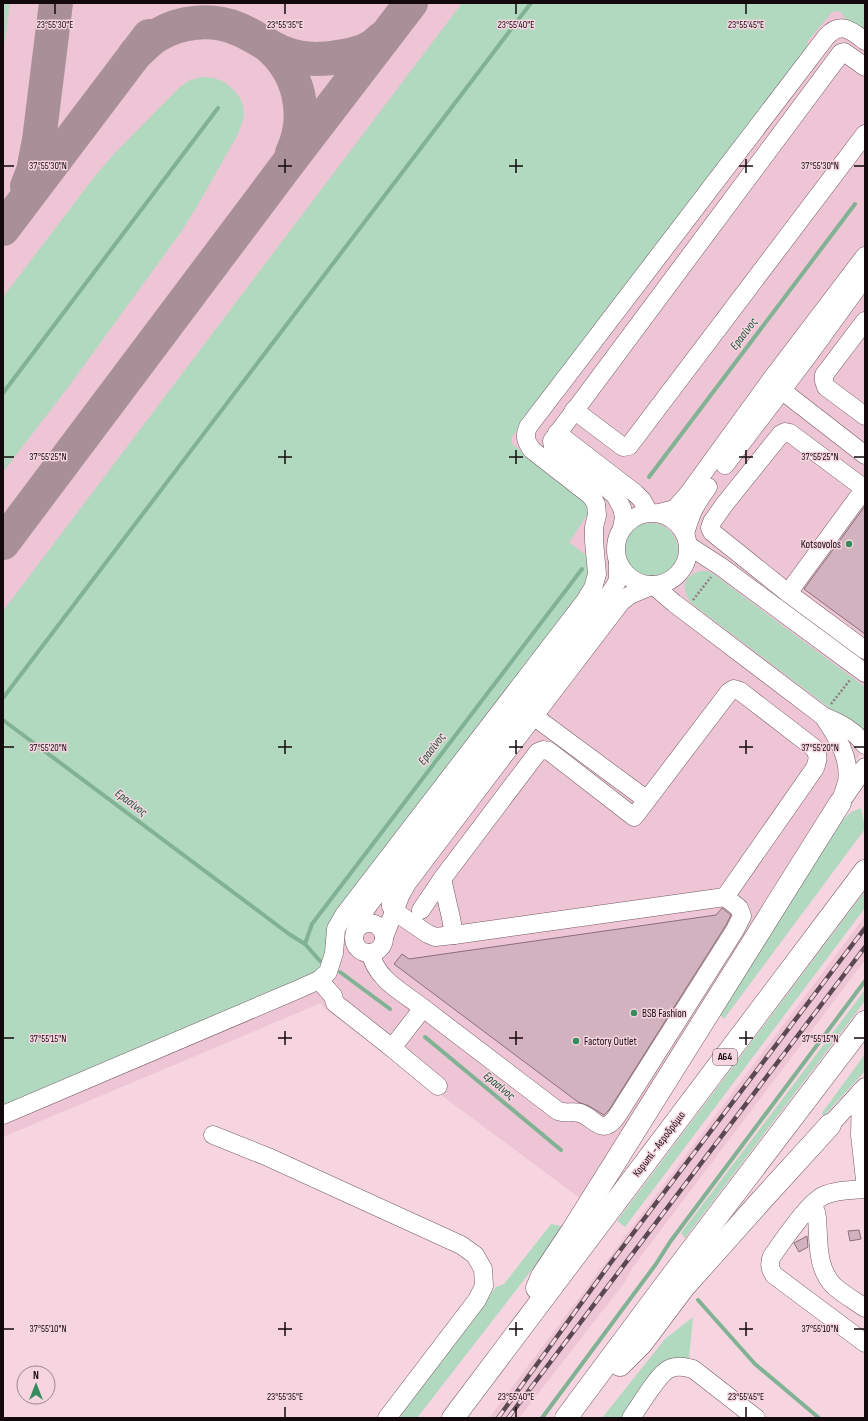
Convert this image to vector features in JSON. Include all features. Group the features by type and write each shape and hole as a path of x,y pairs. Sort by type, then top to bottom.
{"highway":[{"path":"523,1325 542,1276 572,1231 840,803"},
{"name":"Κορωπί - Αεροδρόμιο","path":"453,1418 865,871"},
{"path":"567,1418 671,1277 865,1022"},
{"path":"567,1418 642,1343 684,1287 830,1125"}],"street":[{"path":"3,1115 319,980 328,972 334,953 336,929 344,915 585,601 593,588 597,574 594,541 594,527 597,515 596,504 591,496 532,450 527,443 526,432 528,427 832,30 846,28 865,41"},
{"path":"865,67 844,52 841,53 552,441 553,447 615,494 622,508 624,517 616,548 618,580 528,712 408,882 394,910 382,946 375,952 371,953 361,951 355,944 354,934 364,910 528,712 622,602 630,595 652,586 665,583 680,573 688,558 687,540 690,514 697,502 775,385 865,256"},
{"path":"574,410 623,447 629,446 865,134"},
{"path":"622,528 631,519 637,516 674,509 681,503 775,385 810,353 865,277"},
{"path":"865,321 824,375 824,381 826,387 865,416"},
{"path":"775,385 865,455"},
{"path":"788,593 865,488 790,433 786,432 781,434 724,505 712,522 710,528 712,532 788,593 865,650"},
{"path":"557,433 635,494 654,513 672,518 677,523 687,540 862,674"},
{"path":"618,562 621,568 631,579 652,586 852,730 865,745"},
{"path":"406,858 405,865 390,893 390,900 394,910 411,923 435,937 725,896 815,768 818,760 817,753 814,748 740,691 734,690 729,692 634,817 549,751 543,750 538,752 442,879 421,910"},
{"path":"528,712 647,800"},
{"path":"825,712 842,747 847,769 847,782 840,803"},
{"path":"840,803 865,767"},
{"path":"442,879 454,935"},
{"path":"371,953 374,964 382,977 558,1111 563,1113 581,1113 599,1125 608,1125 618,1116 740,923 742,916 739,908 725,896"},
{"path":"356,930 364,924 373,923 381,928 384,937"},
{"path":"319,980 333,996 335,1003 438,1086"},
{"path":"392,1048 424,1008"},
{"path":"830,1125 863,1089"},
{"path":"863,1089 860,1135 865,1180"},
{"path":"830,1125 843,1124 855,1127 860,1135"},
{"path":"213,1135 268,1157 461,1245 475,1255 483,1268 484,1286 476,1300 387,1418"},
{"path":"865,1189 826,1194 819,1198 772,1256 770,1262 771,1271 774,1275 865,1343"},
{"path":"811,1206 816,1212 821,1264 824,1273 836,1287 865,1308"},
{"path":"631,1418 660,1377 668,1369 681,1366 693,1369 756,1418"}],"path":[{"path":"691,604 714,574"},
{"path":"825,712 862,674"}],"shaded area":[{"path":"3,3 865,3 865,747 837,787 581,1199 324,1008 321,1003 3,1137"},
{"path":"865,916 865,960 648,1247 631,1270 625,1282 519,1418 489,1418"}],"green space":[{"path":"3,3 10,3 3,54"},
{"path":"462,3 865,3 865,34 845,18 840,11 832,12 808,41 807,52 512,437 512,444 578,495 589,507 588,514 569,542 588,557 589,582 334,924 322,967 315,973 3,1110 3,611"},
{"path":"202,77 220,80 235,91 241,101 244,113 243,121 238,134 181,232 66,390 3,472 3,297 95,176 114,154 180,87 190,80"},
{"path":"646,523 656,523 666,527 674,535 678,545 678,555 674,565 666,573 656,577 646,577 636,573 628,565 624,555 624,545 628,535 636,527"},
{"path":"700,571 707,571 713,574 865,687 865,729 861,729 848,722 691,603 686,593 685,584 690,577"},
{"path":"861,808 865,829 724,1019 720,1015 837,826 851,812"},
{"path":"865,891 865,908 625,1227 617,1221"},
{"path":"865,990 865,1001 685,1238 681,1233"},
{"path":"865,1054 865,1071 823,1117 822,1113"},
{"path":"551,1224 565,1227 417,1418 398,1418 496,1287 504,1284"},
{"path":"693,1317 689,1359 626,1418 602,1418 665,1339"}],"building":[{"name":"Kotsovolos","path":"865,506 865,634 804,589"},
{"name":"Factory Outlet","path":"722,908 731,915 726,925 609,1110 604,1115 589,1106 578,1102 394,964 402,954 409,959 716,915"},
{"path":"859,1230 861,1239 850,1241 848,1231"},
{"path":"807,1236 808,1247 799,1252 794,1243"}],"waterway":[{"path":"3,698 531,3"},
{"path":"3,393 218,108"},
{"name":"Ερασίνος","path":"649,477 855,204"},
{"name":"Ερασίνος","path":"305,944 312,924 582,569"},
{"name":"Ερασίνος","path":"3,720 289,934 305,944 320,961"},
{"name":"Ερασίνος","path":"340,972 390,1009"},
{"path":"542,1418 656,1264 670,1242 865,981"},
{"name":"Ερασίνος","path":"425,1037 561,1150"},
{"path":"698,1300 755,1364 819,1418"}],"taxiway":[{"path":"27,186 33,171 39,140 56,3"},
{"path":"3,543 286,166 411,3"},
{"path":"135,54 153,38 165,31 186,24 207,22 228,26 244,32 272,48 291,56 306,59 329,58 355,54 369,48 381,39"},
{"path":"3,229 149,36"},
{"path":"266,44 287,67 298,94 300,124 292,153"}],"railway":[{"path":"498,1418 609,1265 865,928"},
{"path":"508,1418 865,947"}],"place":[{"name":"Kotsovolos","path":"849,544"},
{"name":"BSB Fashion","path":"634,1013"},
{"name":"Factory Outlet","path":"576,1041"}]}
